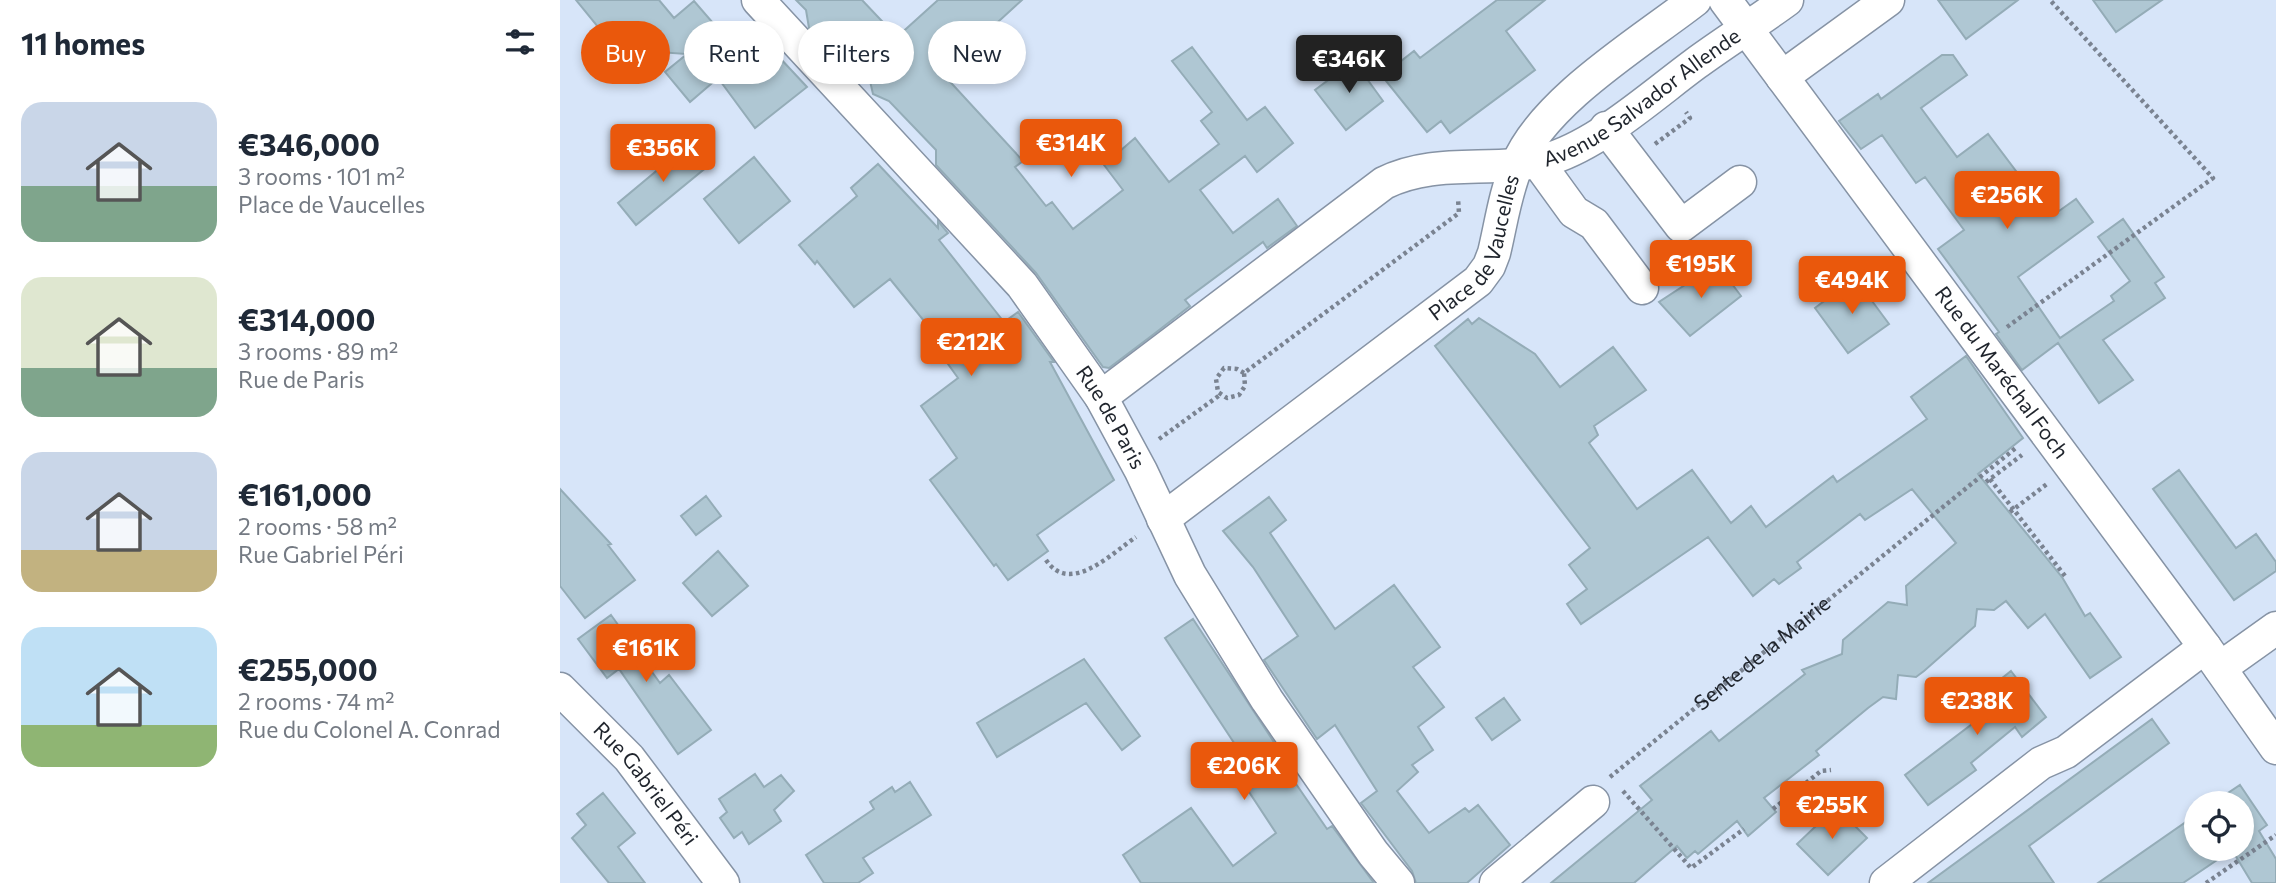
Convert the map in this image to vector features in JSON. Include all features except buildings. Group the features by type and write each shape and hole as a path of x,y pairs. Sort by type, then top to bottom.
{"street":[{"name":"Rue de Paris","path":"758,0 1023,285 1101,397 1190,575 1267,699 1373,853 1398,883"},
{"name":"Avenue Salvador Allende","path":"1527,162 1547,119 1577,90 1695,0"},
{"name":"Rue du Maréchal Foch","path":"1725,0 2213,657 2276,748"},
{"name":"Avenue Salvador Allende","path":"1527,162 1572,149 1606,128 1787,0"},
{"path":"1782,77 1888,0"},
{"path":"1606,128 1681,226 1740,183"},
{"name":"Place de Vaucelles","path":"1101,397 1384,183 1406,172 1527,162 1489,266 1478,281 1163,519"},
{"path":"1527,162 1574,212 1594,224 1642,288"},
{"path":"1886,883 2041,763 2066,752 2213,657 2276,628"},
{"name":"Rue Gabriel Péri","path":"560,689 629,758 723,883"},
{"path":"1496,883 1593,802"}],"path":[{"path":"1981,346 2213,178 2050,0"},
{"path":"1632,161 1690,118 1681,106"},
{"path":"1244,373 1459,213 1458,166"},
{"path":"1224,368 1237,369 1244,373 1245,386 1239,395 1227,398 1220,394 1215,382 1224,368"},
{"path":"1133,457 1220,394"},
{"path":"2045,431 1988,481 2065,576"},
{"name":"Sente de la Mairie","path":"1593,802 1588,795 2045,431"},
{"path":"2012,511 2070,466"},
{"path":"1046,560 1050,566 1068,575 1080,574 1163,519"},
{"path":"1773,808 1821,771 1831,770"},
{"path":"1593,802 1596,805 1619,786 1691,867 1744,830"},
{"path":"2206,883 2276,835"}]}
